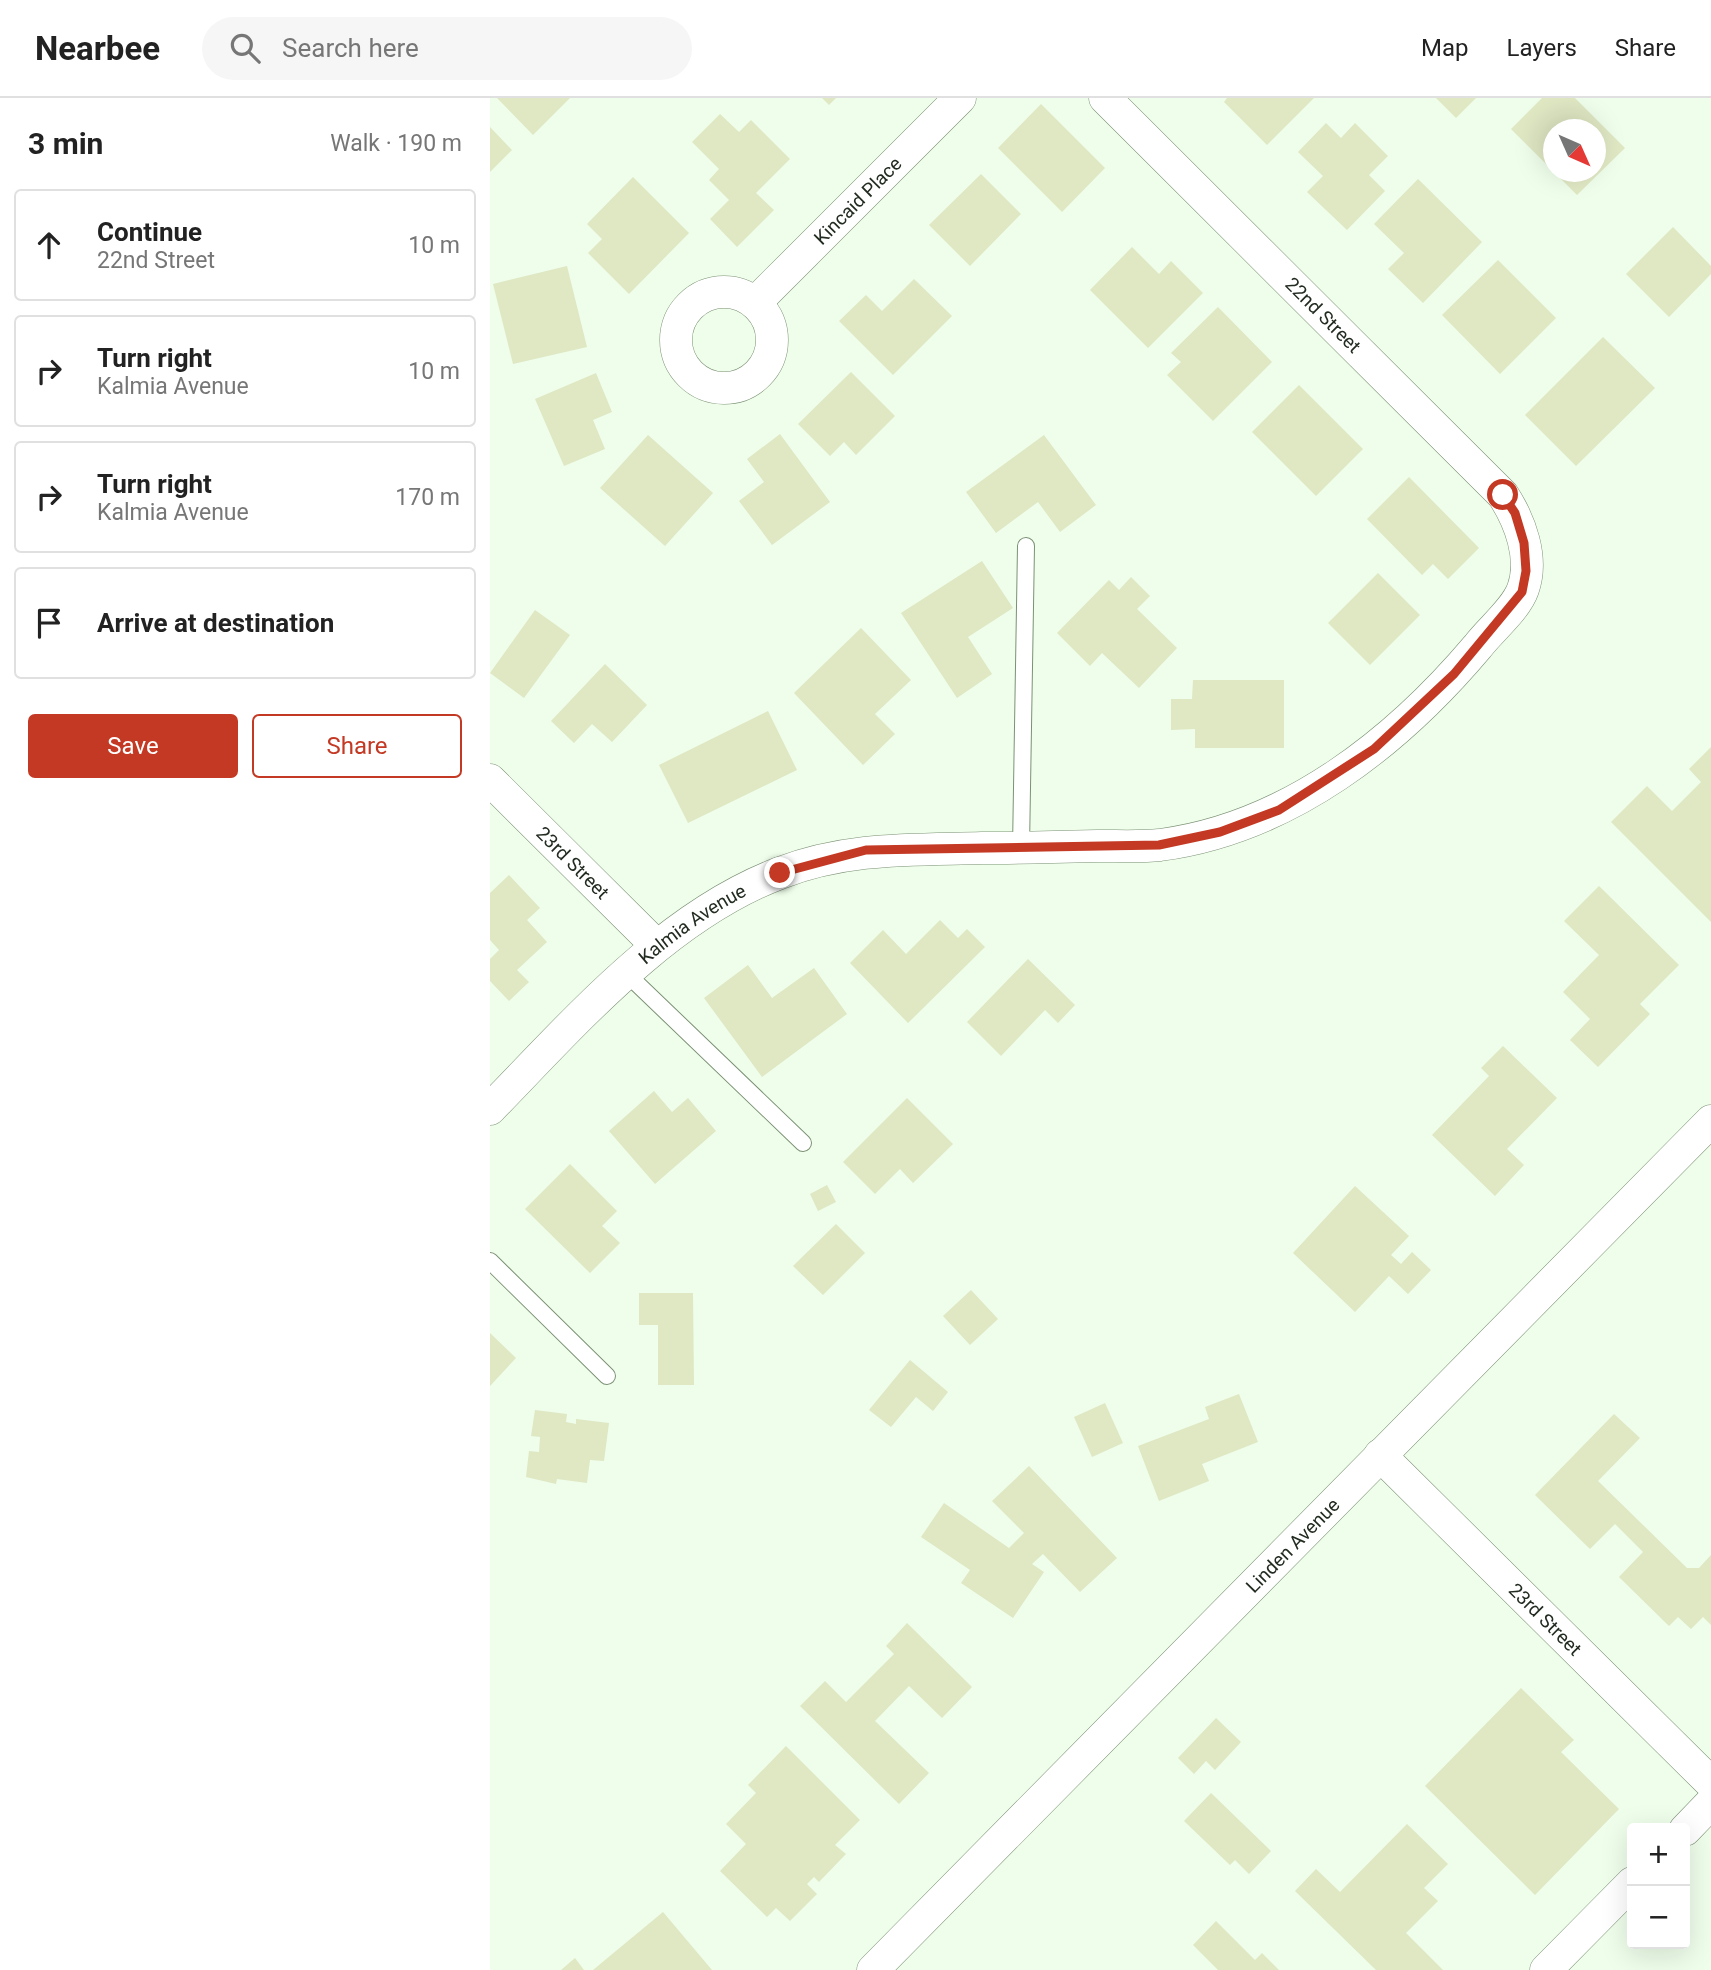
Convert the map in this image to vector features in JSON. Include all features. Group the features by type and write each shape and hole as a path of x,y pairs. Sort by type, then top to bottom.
{"street":[{"name":"Kincaid Place","path":"755,303 960,98"},
{"name":"22nd Street","path":"1105,98 1503,495 1515,513 1524,543"},
{"name":"Kalmia Avenue","path":"490,1109 656,945 720,900 780,873 866,850 1159,845 1220,832 1279,810 1303,797 1374,749 1454,674 1522,592 1526,571 1524,543"},
{"name":"23rd Street","path":"490,780 656,945"},
{"name":"Linden Avenue","path":"873,1970 1711,1121"},
{"name":"23rd Street","path":"1380,1455 1711,1783"},
{"path":"1690,1825 1711,1803"},
{"path":"1546,1970 1629,1886"}],"lane":[{"path":"1021,848 1026,546"},
{"path":"627,974 803,1143"},
{"path":"490,1261 607,1376"}],"building":[{"path":"497,98 570,98 533,135"},
{"path":"822,98 836,98 829,105"},
{"path":"1227,98 1314,98 1267,145 1224,102"},
{"path":"1436,98 1476,98 1456,118"},
{"path":"1542,98 1575,98 1596,119 1543,119 1543,161 1511,129"},
{"path":"1041,104 1105,168 1062,212 998,148"},
{"path":"720,114 739,132 751,120 790,159 756,193 774,210 737,247 710,219 729,200 709,180 719,169 692,142"},
{"path":"1326,123 1341,138 1355,123 1388,156 1369,175 1385,191 1347,230 1307,192 1323,176 1298,152"},
{"path":"490,127 512,150 490,172"},
{"path":"1606,129 1625,148 1606,167"},
{"path":"981,174 1021,214 970,266 929,225"},
{"path":"633,177 689,233 629,294 588,253 602,239 587,224"},
{"path":"1418,179 1482,242 1423,303 1388,269 1404,253 1374,224"},
{"path":"1564,182 1590,182 1577,195"},
{"path":"1673,227 1711,266 1711,274 1669,317 1626,274"},
{"path":"1132,247 1159,274 1171,261 1203,293 1148,348 1090,290"},
{"path":"1498,260 1556,318 1500,374 1442,315"},
{"path":"567,266 587,347 513,364 493,284"},
{"path":"914,279 952,316 893,375 839,321 866,295 882,311"},
{"path":"1218,307 1272,362 1213,421 1167,375 1181,362 1171,353"},
{"path":"1603,337 1655,388 1576,466 1525,415"},
{"path":"851,372 895,416 856,455 844,442 830,456 798,424"},
{"path":"596,373 612,412 593,420 605,449 564,466 535,399"},
{"path":"1299,385 1363,449 1316,496 1252,432"},
{"path":"780,434 830,502 772,545 739,501 764,482 747,459"},
{"path":"648,435 713,493 665,546 600,488"},
{"path":"1044,435 1096,505 1060,532 1038,502 996,533 966,492"},
{"path":"1409,477 1479,548 1448,579 1433,564 1422,575 1367,519"},
{"path":"982,561 1013,608 968,637 992,674 957,698 901,613"},
{"path":"1378,573 1420,615 1370,665 1328,623"},
{"path":"1131,577 1150,596 1137,609 1177,648 1139,688 1102,653 1090,666 1057,633 1109,580 1119,590"},
{"path":"535,610 570,635 524,698 490,673"},
{"path":"861,628 911,680 875,714 895,734 863,765 794,693"},
{"path":"605,664 647,705 612,742 592,724 574,743 551,721"},
{"path":"1193,680 1284,680 1284,748 1195,748 1195,729 1171,730 1171,699 1192,699"},
{"path":"768,711 797,770 688,823 659,765"},
{"path":"1711,747 1711,922 1611,822 1647,786 1672,811 1701,782 1689,769"},
{"path":"509,875 540,908 527,920 547,942 517,970 529,982 509,1001 490,981 490,959 499,950 490,940 490,893"},
{"path":"1599,886 1679,965 1640,1004 1650,1014 1598,1067 1570,1040 1590,1019 1563,992 1599,955 1564,921"},
{"path":"940,920 958,938 967,929 985,947 908,1023 850,963 883,930 906,954"},
{"path":"1028,959 1075,1005 1058,1023 1045,1010 1001,1056 967,1022"},
{"path":"748,965 772,998 814,968 847,1014 762,1077 704,998"},
{"path":"1503,1046 1557,1098 1507,1149 1524,1165 1495,1196 1432,1135 1489,1076 1481,1068"},
{"path":"654,1091 672,1112 688,1098 716,1131 655,1184 609,1131"},
{"path":"907,1098 953,1144 913,1183 900,1169 875,1194 843,1162"},
{"path":"570,1164 617,1211 602,1226 620,1243 590,1273 525,1209"},
{"path":"827,1185 836,1202 818,1211 810,1194"},
{"path":"1355,1186 1409,1236 1391,1255 1401,1264 1412,1252 1431,1270 1408,1294 1389,1276 1355,1312 1293,1253"},
{"path":"836,1224 865,1253 823,1295 793,1266"},
{"path":"971,1290 998,1319 970,1345 943,1316"},
{"path":"639,1293 693,1293 694,1385 658,1385 658,1325 639,1325"},
{"path":"490,1333 516,1358 490,1386"},
{"path":"910,1360 948,1392 933,1411 916,1397 891,1427 869,1410"},
{"path":"1239,1394 1258,1442 1202,1464 1209,1481 1159,1501 1138,1446 1209,1419 1205,1407"},
{"path":"1105,1403 1123,1443 1092,1457 1074,1417"},
{"path":"535,1410 567,1414 566,1422 576,1424 576,1419 609,1423 604,1461 590,1460 587,1483 557,1479 556,1484 526,1477 529,1451 539,1452 540,1437 531,1436"},
{"path":"1614,1414 1640,1438 1598,1481 1687,1568 1699,1568 1711,1555 1711,1625 1703,1617 1691,1629 1678,1617 1669,1626 1619,1577 1643,1552 1615,1524 1590,1549 1535,1495"},
{"path":"1029,1466 1117,1558 1080,1592 1043,1554 1032,1564 1044,1572 1013,1618 961,1583 970,1570 921,1537 944,1503 1009,1548 1024,1533 992,1501"},
{"path":"907,1623 972,1687 942,1718 909,1686 875,1721 929,1773 899,1804 800,1706 825,1681 846,1702 894,1654 886,1646"},
{"path":"1521,1688 1574,1740 1561,1752 1619,1809 1535,1895 1425,1786"},
{"path":"1216,1718 1241,1742 1215,1770 1206,1761 1194,1774 1178,1758"},
{"path":"786,1746 860,1820 835,1845 846,1854 819,1882 814,1877 807,1884 817,1894 790,1921 776,1908 767,1917 720,1871 746,1844 726,1824 756,1793 748,1785"},
{"path":"1211,1793 1271,1851 1249,1874 1235,1860 1230,1865 1184,1821"},
{"path":"1407,1824 1448,1864 1424,1888 1438,1901 1406,1933 1443,1970 1376,1970 1295,1891 1316,1869 1340,1892"},
{"path":"663,1912 712,1970 593,1970"},
{"path":"1216,1921 1255,1960 1262,1953 1279,1970 1218,1970 1193,1945"},
{"path":"575,1958 584,1970 561,1970"}],"route":[{"path":"780,873 866,850 1159,845 1220,832 1279,810 1374,749 1454,674 1522,592 1526,571 1524,543 1515,513 1503,495"}]}
